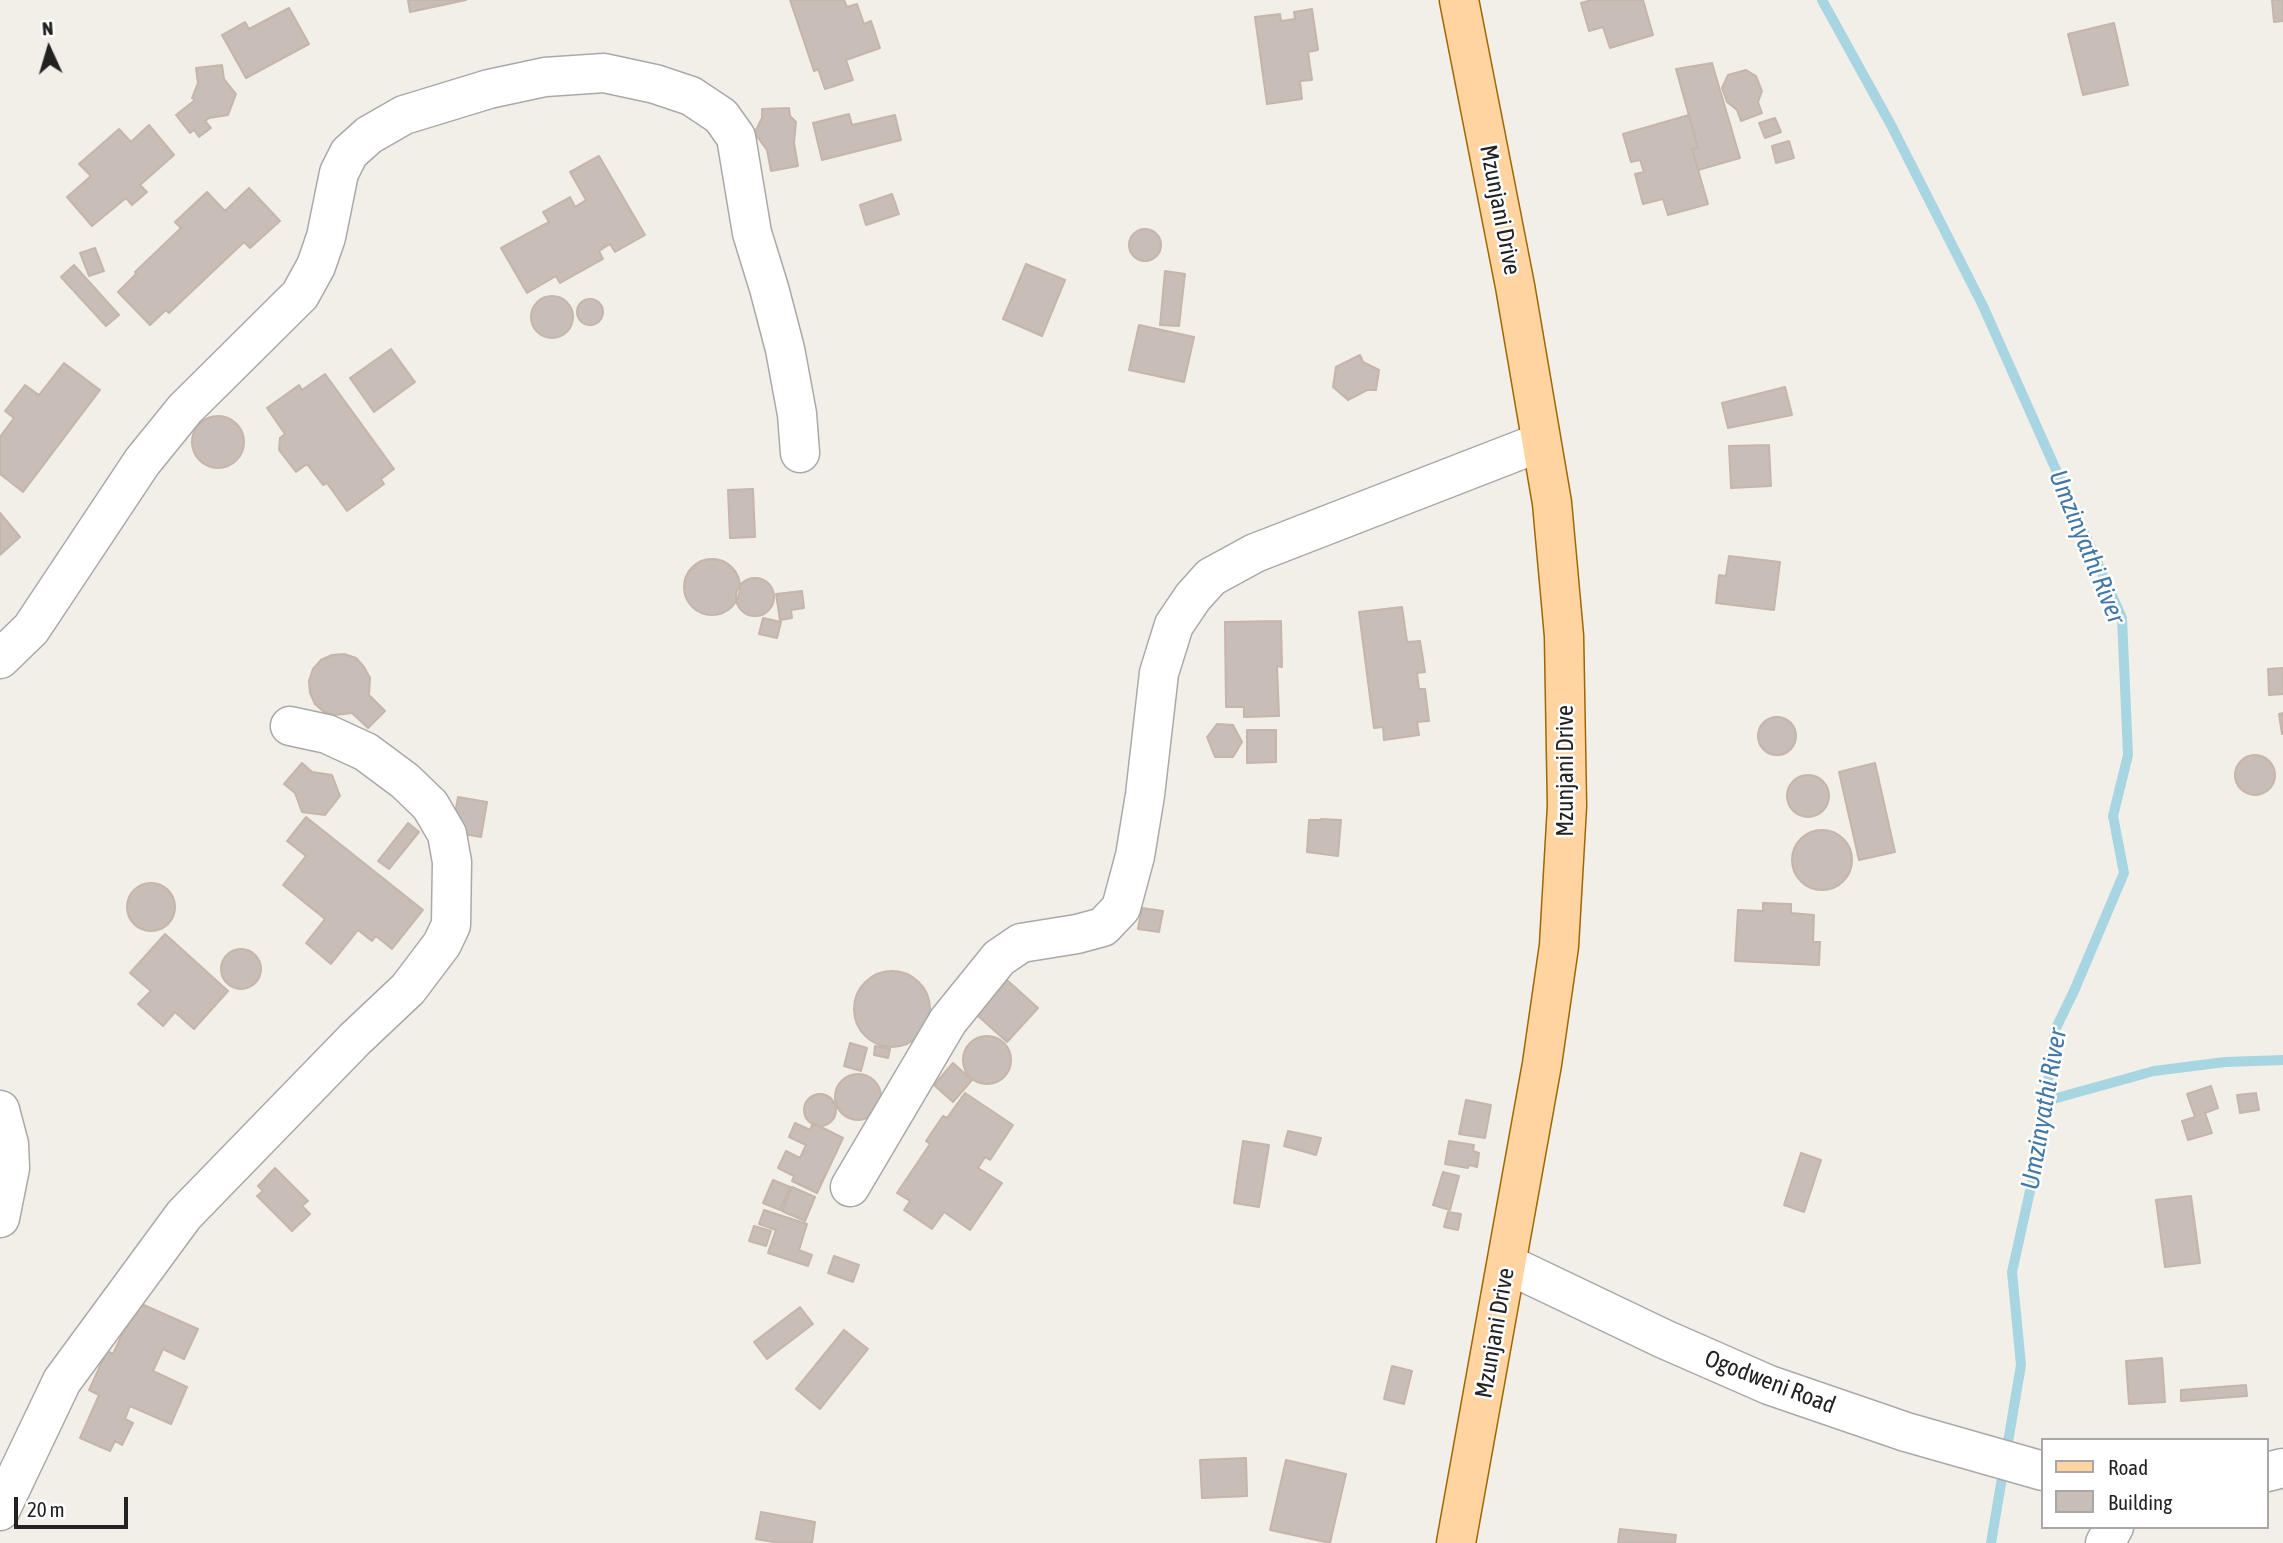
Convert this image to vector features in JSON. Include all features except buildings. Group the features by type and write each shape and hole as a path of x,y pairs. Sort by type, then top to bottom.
{"main road":[{"name":"Mzunjani Drive","path":"1456,1543 1542,1064 1559,946 1567,806 1564,636 1552,503 1459,0"}],"street":[{"path":"0,659 31,629 142,462 185,409 300,295 316,266 326,237 339,173 349,153 369,135 404,115 489,89 545,78 604,73 655,84 691,96 722,116 736,137 752,233 785,349 797,414 800,453"},
{"path":"850,1187 948,1021 999,958 1021,943 1103,927 1121,908 1135,856 1145,795 1159,673 1174,625 1192,597 1211,576 1255,553 1541,442"},
{"path":"0,1511 62,1381 184,1215 337,1057 408,989 442,944 451,925 452,862 447,834 430,805 405,781 366,752 327,734 290,726"},
{"path":"0,1110 9,1144 10,1168 0,1218"},
{"name":"Ogodweni Road","path":"1507,1264 1664,1339 1769,1385 1906,1432 2042,1471"}],"waterway":[{"name":"Umzinyathi River","path":"1822,0 1891,125 1983,306 2122,618 2128,755 2113,816 2124,873 2055,1030 2038,1155 2012,1272 2021,1365 1991,1543"},
{"path":"2046,1101 2154,1071 2225,1062 2283,1060"}]}
